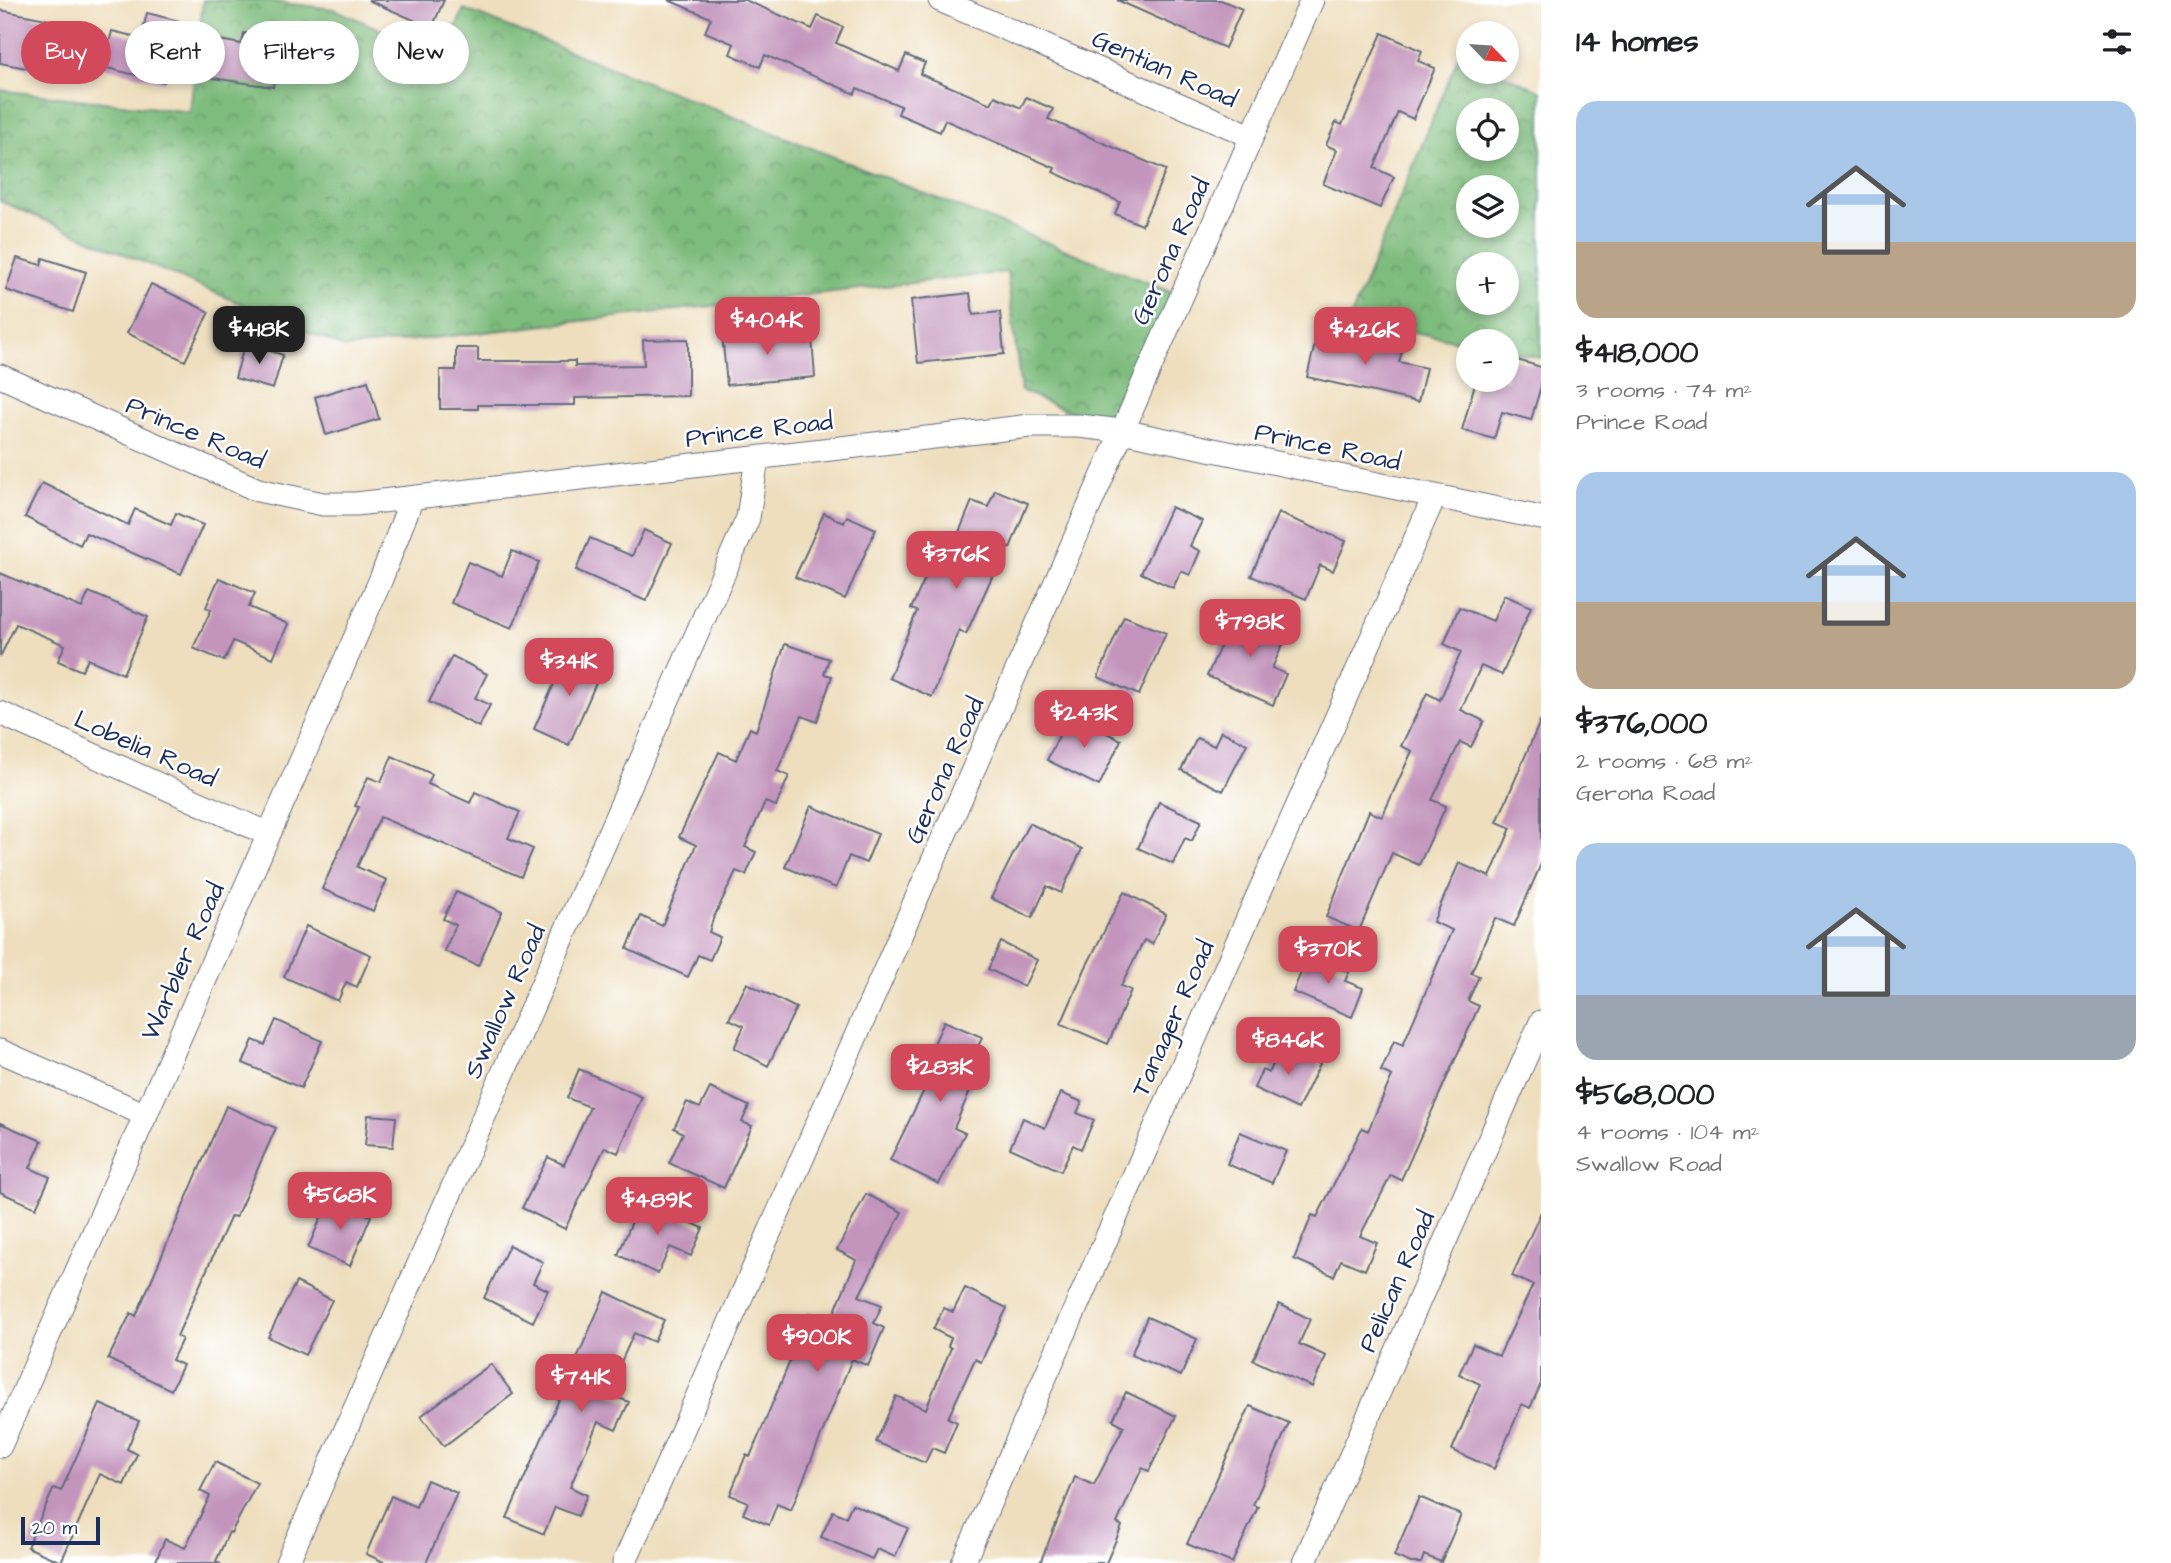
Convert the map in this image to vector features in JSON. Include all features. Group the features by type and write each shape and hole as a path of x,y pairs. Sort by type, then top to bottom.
{"street":[{"name":"Gentian Road","path":"940,0 1251,136"},
{"name":"Gerona Road","path":"625,1563 1312,0"},
{"name":"Prince Road","path":"0,376 258,490 323,504 356,504 412,498 1030,426 1079,426 1122,431 1541,518"},
{"name":"Swallow Road","path":"287,1563 748,519 757,458"},
{"name":"Tanager Road","path":"963,1563 1434,497"},
{"name":"Warbler Road","path":"0,1446 10,1395 145,1115 381,579 412,498"},
{"name":"Lobelia Road","path":"0,713 268,834"},
{"name":"Pelican Road","path":"1304,1563 1541,1022"},
{"path":"0,1051 145,1115"}],"green space":[{"path":"203,0 257,0 334,9 373,26 373,84 469,84 469,21 459,21 464,9 1176,294 1123,433 1021,391 1007,272 345,348 0,201 0,90 190,112 193,84 225,84 225,21 201,21"},
{"path":"1456,62 1456,84 1519,84 1519,82 1541,91 1541,358 1519,353 1519,329 1456,329 1456,341 1350,319"}],"building":[{"path":"368,0 444,0 435,21 416,21"},
{"path":"668,0 745,0 812,29 818,16 843,27 836,43 899,71 906,55 925,63 920,74 991,104 995,96 1021,108 1026,97 1053,109 1048,119 1166,170 1142,225 1115,214 1120,202 1053,172 1055,168 945,120 940,132 898,114 901,106 857,88 855,94 765,55 760,67 730,54 734,44 705,32 711,18"},
{"path":"1117,0 1221,0 1242,9 1225,48"},
{"path":"0,10 46,19 21,21 21,67 0,63"},
{"path":"147,13 179,21 145,21"},
{"path":"112,31 125,34 125,72 111,69"},
{"path":"1382,33 1422,51 1418,61 1435,68 1413,119 1398,112 1374,168 1394,177 1380,208 1323,184 1337,150 1326,145 1336,122 1342,125"},
{"path":"225,41 239,43 239,82 225,80"},
{"path":"253,84 273,84 273,87"},
{"path":"17,258 41,265 43,258 86,272 73,312 6,290"},
{"path":"151,284 209,312 185,361 127,333"},
{"path":"970,293 973,315 1000,312 1004,354 918,363 911,300"},
{"path":"786,328 787,340 812,338 815,377 727,385 722,334"},
{"path":"1318,331 1402,351 1399,362 1426,368 1418,402 1307,377"},
{"path":"688,339 688,396 575,398 575,405 478,405 478,409 440,409 440,370 456,370 456,348 478,348 478,361 575,361 575,366 644,365 643,340"},
{"path":"245,343 283,355 273,389 235,378"},
{"path":"1519,361 1541,367 1541,386 1531,420 1502,412 1494,439 1462,430 1473,392 1519,392"},
{"path":"368,381 379,419 326,435 315,397"},
{"path":"42,483 128,525 135,509 171,525 176,513 203,525 181,574 86,533 80,545 25,517"},
{"path":"995,490 1028,503 1010,548 1006,546 966,634 959,630 932,697 889,678 917,611 911,609 930,567 933,569 940,555 948,559 972,501 988,507"},
{"path":"1171,507 1202,521 1190,546 1200,551 1190,575 1181,571 1173,588 1141,573"},
{"path":"824,513 844,523 847,516 876,529 845,599 795,577"},
{"path":"1278,513 1346,541 1333,571 1320,565 1306,599 1251,576"},
{"path":"644,530 672,543 646,601 576,570 590,538 632,556"},
{"path":"512,551 539,562 512,628 451,603 468,562 502,576"},
{"path":"0,573 82,608 89,592 148,617 123,674 88,659 82,671 58,661 65,645 16,624 0,657"},
{"path":"219,578 255,593 249,607 288,624 273,658 233,641 224,661 193,648 211,610 206,607"},
{"path":"1504,595 1531,607 1502,675 1481,666 1461,710 1484,721 1471,747 1460,742 1432,800 1446,806 1419,865 1392,853 1359,931 1326,917 1369,811 1382,817 1412,751 1401,746 1427,693 1440,700 1461,652 1444,644 1459,607 1493,621"},
{"path":"1235,613 1287,635 1272,668 1286,674 1273,705 1207,676"},
{"path":"1124,616 1166,633 1139,695 1098,677"},
{"path":"785,644 829,659 824,674 832,676 817,722 802,716 777,771 789,776 776,806 765,802 745,847 756,852 746,875 736,871 713,919 709,932 720,937 710,960 698,955 688,977 627,949 641,916 662,926 696,845 679,837 719,752 736,760 750,728 756,731"},
{"path":"568,652 603,667 569,745 534,729"},
{"path":"452,656 487,674 475,698 490,705 479,727 429,702"},
{"path":"1069,715 1121,740 1099,786 1047,760"},
{"path":"1541,719 1541,864 1514,926 1495,918 1471,973 1479,976 1468,1001 1479,1006 1401,1180 1391,1175 1360,1236 1377,1243 1365,1270 1341,1260 1334,1276 1294,1259 1312,1215 1317,1217 1362,1128 1368,1131 1392,1076 1381,1071 1394,1041 1403,1045 1452,930 1433,922 1459,863 1490,877 1511,828 1497,822"},
{"path":"1221,731 1247,744 1223,791 1181,770 1197,738 1214,746"},
{"path":"392,756 432,774 428,784 470,803 475,792 520,812 508,838 533,849 521,877 380,817 357,867 387,880 373,911 322,889 359,807 355,806 368,777 381,782"},
{"path":"1159,802 1201,821 1192,841 1185,838 1173,864 1138,848"},
{"path":"811,806 878,834 866,863 849,856 836,888 785,867"},
{"path":"1029,823 1082,849 1061,893 1047,886 1032,918 991,898"},
{"path":"456,892 502,912 478,966 444,951 456,925 443,919"},
{"path":"1124,892 1166,914 1152,944 1144,940 1121,986 1131,990 1108,1044 1061,1024"},
{"path":"306,926 371,955 357,987 346,982 338,1001 284,977"},
{"path":"1001,942 1037,960 1024,987 988,969"},
{"path":"1308,955 1349,972 1345,981 1363,988 1352,1017 1293,992"},
{"path":"747,983 796,1008 768,1066 734,1048 744,1026 729,1019"},
{"path":"276,1020 322,1041 301,1088 243,1063 253,1040 265,1045"},
{"path":"944,1021 982,1037 973,1059 982,1062 954,1128 965,1133 939,1184 890,1160 928,1082 919,1078"},
{"path":"1282,1045 1320,1064 1298,1109 1254,1088 1262,1070 1269,1073"},
{"path":"579,1069 642,1097 618,1153 605,1147 565,1229 522,1208 548,1157 564,1165 590,1107 567,1098"},
{"path":"710,1088 749,1106 742,1122 752,1126 724,1188 669,1163 683,1133 674,1128 687,1102 700,1108"},
{"path":"1061,1093 1082,1102 1077,1113 1094,1120 1081,1149 1073,1145 1061,1171 1010,1148 1023,1118 1045,1128"},
{"path":"226,1106 276,1128 236,1217 231,1216 177,1336 182,1339 172,1360 183,1365 171,1390 108,1359 131,1313 136,1316"},
{"path":"368,1115 396,1117 393,1147 365,1145"},
{"path":"0,1123 42,1141 30,1168 50,1177 36,1208 0,1192"},
{"path":"1240,1132 1286,1151 1272,1183 1227,1164"},
{"path":"866,1194 902,1212 859,1296 882,1305 874,1323 884,1328 868,1366 852,1359 791,1510 777,1504 769,1525 743,1514 748,1502 730,1495 746,1455 750,1457 810,1313 831,1321 856,1260 837,1250"},
{"path":"329,1199 371,1216 350,1266 308,1248"},
{"path":"641,1200 703,1228 691,1256 670,1247 658,1274 618,1255"},
{"path":"1541,1212 1541,1384 1530,1408 1522,1404 1494,1469 1452,1450 1480,1384 1459,1374 1473,1344 1499,1356 1533,1285 1512,1276"},
{"path":"509,1245 543,1262 533,1283 548,1290 533,1322 484,1298"},
{"path":"296,1282 332,1300 305,1355 268,1337"},
{"path":"965,1288 1007,1308 981,1362 975,1359 948,1418 957,1422 944,1453 932,1448 925,1463 876,1442 896,1396 926,1409 951,1348 948,1346 951,1338 933,1329 944,1308 953,1312"},
{"path":"606,1292 664,1320 654,1342 634,1333 607,1393 629,1402 616,1430 598,1422 570,1487 587,1495 578,1516 555,1507 544,1534 507,1518"},
{"path":"1279,1304 1310,1319 1299,1344 1326,1356 1312,1387 1253,1360"},
{"path":"1147,1317 1197,1339 1181,1376 1131,1355"},
{"path":"491,1364 513,1394 444,1446 421,1416"},
{"path":"1126,1392 1176,1416 1149,1471 1142,1468 1117,1523 1122,1526 1106,1563 1040,1563 1075,1477 1094,1485 1124,1426 1113,1420"},
{"path":"100,1404 139,1421 127,1449 137,1454 124,1485 100,1474 61,1562 27,1547 54,1488 61,1491"},
{"path":"1250,1406 1289,1423 1253,1505 1258,1507 1232,1563 1187,1544"},
{"path":"215,1462 257,1483 231,1533 229,1532 216,1561 219,1563 155,1563 165,1539 185,1548 210,1496 200,1491"},
{"path":"427,1480 457,1493 426,1563 386,1563 366,1554 391,1496 416,1507"},
{"path":"1419,1497 1461,1515 1441,1562 1424,1555 1421,1563 1411,1563 1394,1556"},
{"path":"852,1504 908,1528 895,1557 877,1549 872,1559 821,1537 833,1511 846,1517"}]}
